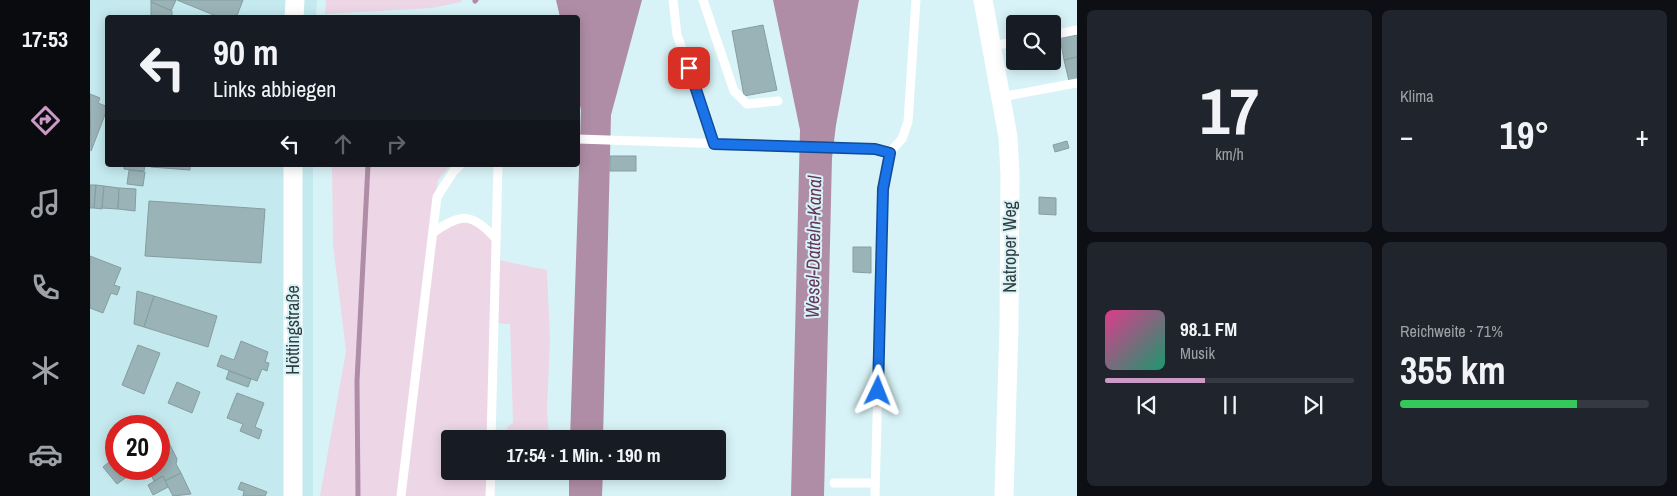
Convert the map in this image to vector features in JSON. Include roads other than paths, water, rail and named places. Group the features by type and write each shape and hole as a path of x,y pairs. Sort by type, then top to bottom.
{"street":[{"path":"294,15 295,0"},
{"name":"Natroper Weg","path":"986,1 991,46 1008,138 1010,174 1009,325 1004,496"},
{"name":"Höttingstraße","path":"293,496 294,167"}],"lane":[{"path":"674,0 677,35 702,102 714,144"},
{"path":"703,0 734,91 747,104 778,101"},
{"path":"875,496 883,189 890,153 902,140 908,122 916,0"},
{"path":"1061,34 1077,30"},
{"path":"991,46 1006,44"},
{"path":"1001,98 1077,83"},
{"path":"580,139 875,149 890,153"},
{"path":"401,496 437,197 458,167"},
{"path":"491,430 498,167"},
{"path":"433,233 451,220 469,218 485,227 496,239"},
{"path":"490,480 490,496"},
{"path":"834,483 875,483"}],"water":[{"path":"556,0 642,0 611,115 603,430 570,430 580,167 580,15 560,15"},
{"name":"Wesel-Datteln-Kanal","path":"773,0 859,0 836,125 832,158 824,496 791,496 800,130"},
{"path":"569,480 603,480 602,496 569,496"}],"waterway":[{"path":"358,496 357,381 368,167"}]}
